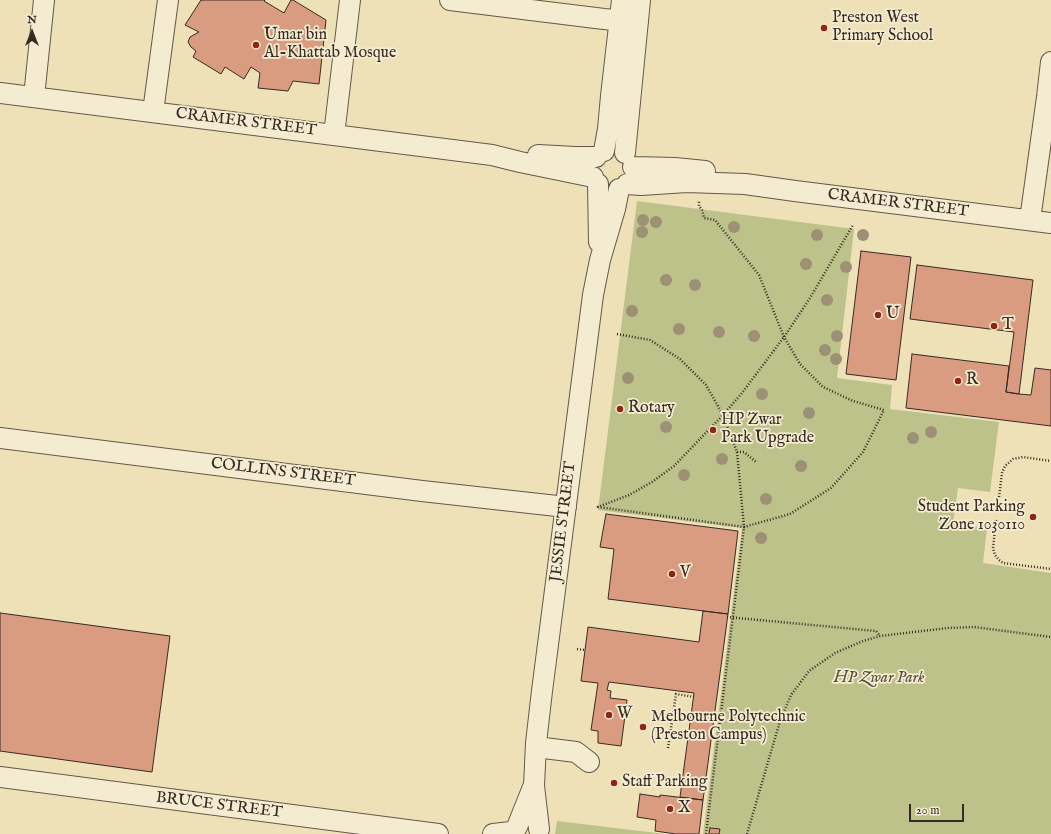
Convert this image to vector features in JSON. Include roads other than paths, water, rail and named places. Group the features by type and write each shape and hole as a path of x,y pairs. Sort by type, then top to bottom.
{"street":[{"path":"34,97 44,0"},
{"path":"153,112 168,0"},
{"path":"334,135 350,0"},
{"path":"450,0 629,21"},
{"name":"JESSIE STREET","path":"540,832 534,786 536,747 593,295 600,260 626,173 629,21 622,0"},
{"name":"JESSIE STREET","path":"600,260 597,167 609,121 610,96 629,21 640,0"},
{"path":"1030,220 1049,97 1051,62"},
{"name":"CRAMER STREET","path":"0,93 492,155 520,162 597,167"},
{"path":"609,150 620,151 626,173 608,190 602,188 597,167 609,150"},
{"name":"CRAMER STREET","path":"626,173 675,168 702,170 745,184 1051,223"},
{"name":"COLLINS STREET","path":"0,438 422,491 566,507"},
{"path":"536,747 576,752 589,762"},
{"name":"BRUCE STREET","path":"0,777 438,834"},
{"name":"JESSIE STREET","path":"507,832 534,786"},
{"path":"507,832 522,825 534,826 540,832"}],"place":[{"name":"Preston West Primary School","path":"824,28"},
{"name":"Umar bin Al-Khattab Mosque","path":"256,45"},
{"name":"U","path":"878,315"},
{"name":"T","path":"994,326"},
{"name":"R","path":"958,381"},
{"name":"Rotary","path":"620,409"},
{"name":"HP Zwar Park Upgrade","path":"713,430"},
{"name":"Student Parking Zone 1030110","path":"1033,517"},
{"name":"V","path":"672,574"},
{"name":"W","path":"609,715"},
{"name":"Melbourne Polytechnic (Preston Campus)","path":"643,727"},
{"name":"Staff Parking","path":"614,783"},
{"name":"X","path":"670,809"}],"park label":[{"name":"HP Zwar Park","path":"879,679"}]}
